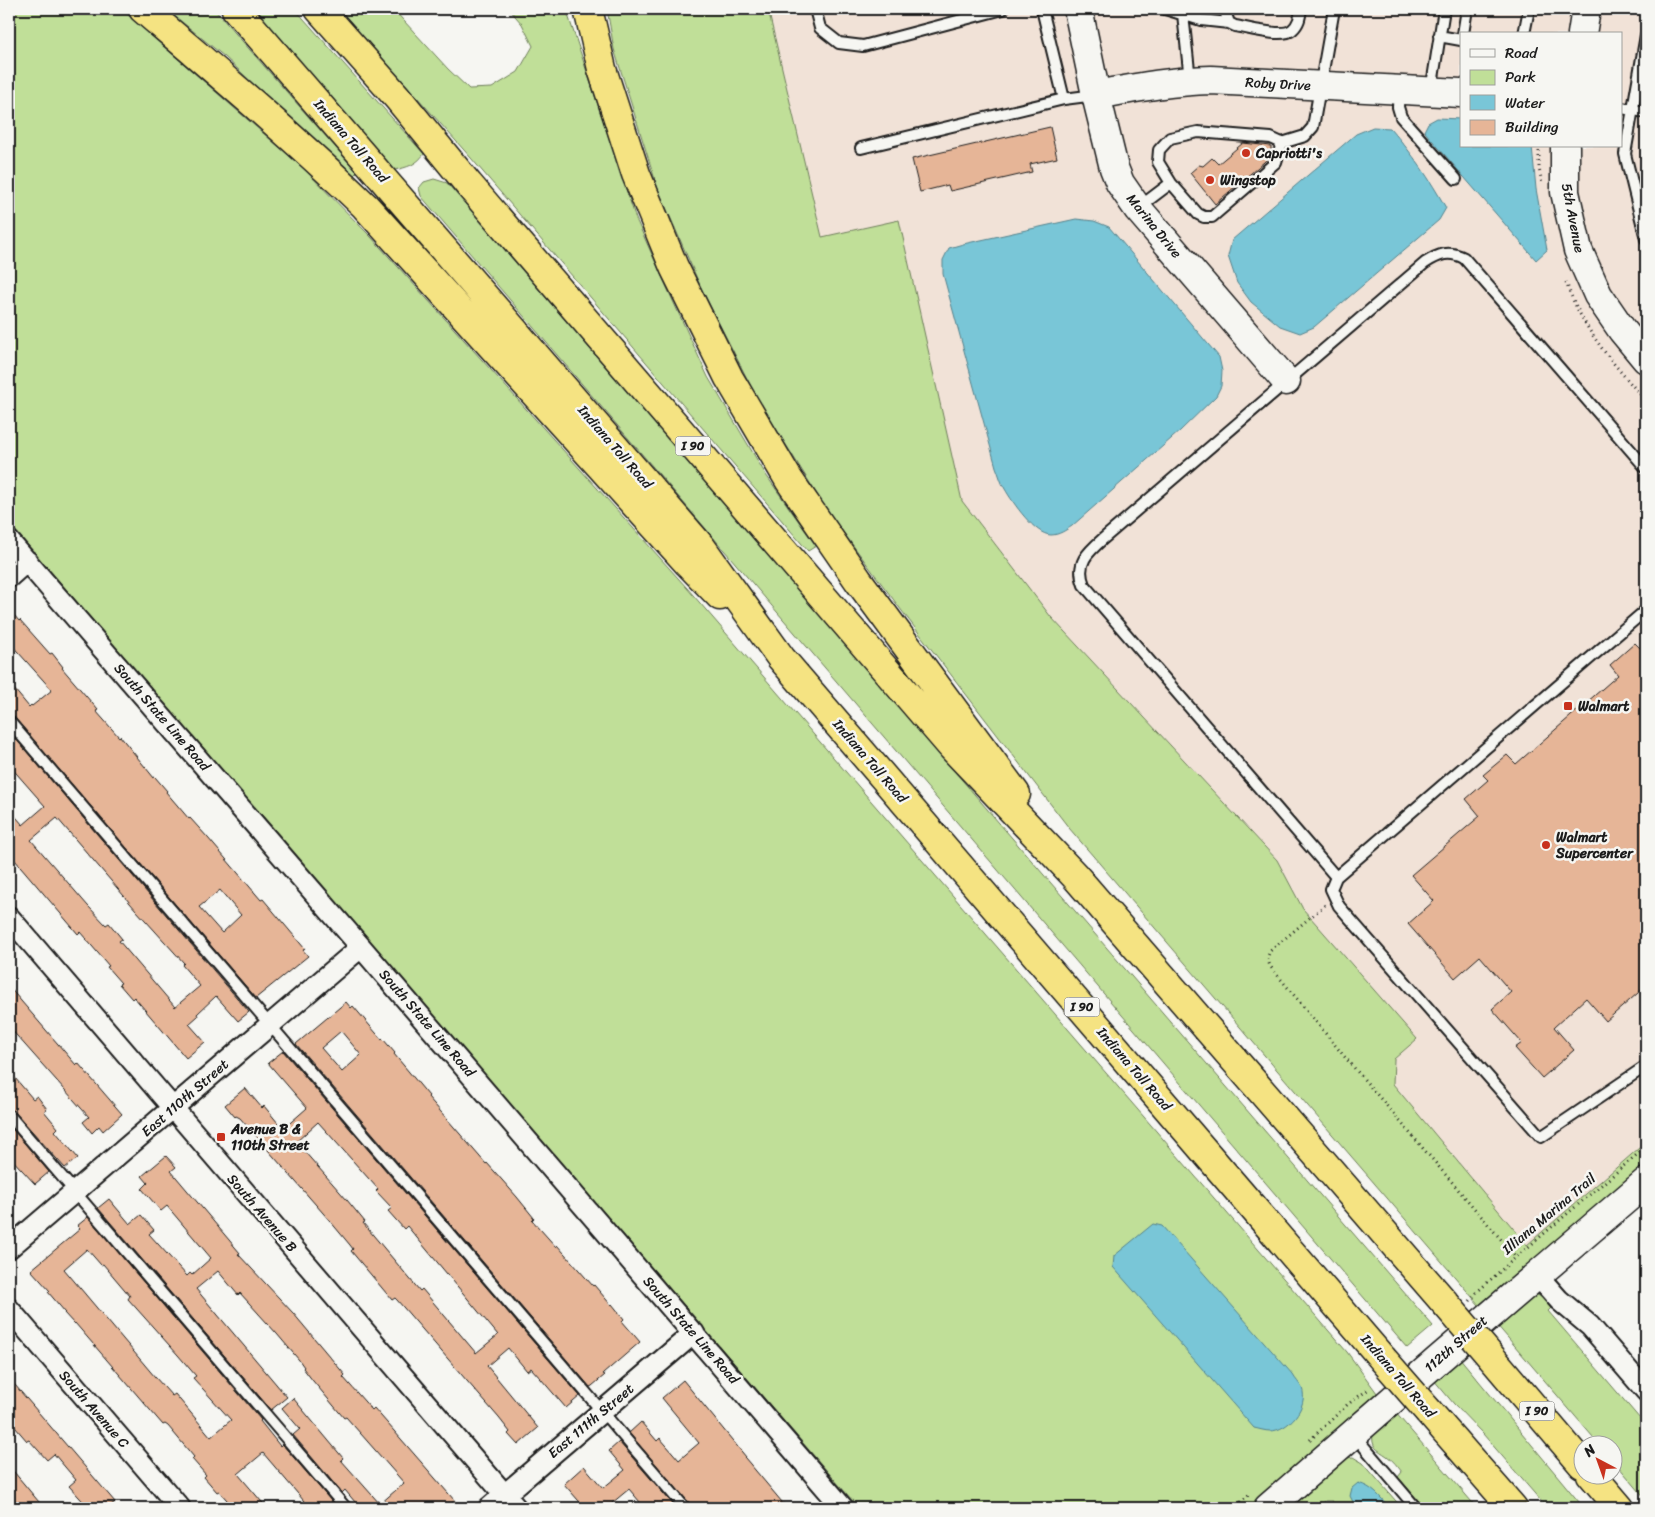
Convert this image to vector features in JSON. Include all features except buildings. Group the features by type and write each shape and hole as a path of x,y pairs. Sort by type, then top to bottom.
{"highway":[{"path":"143,9 261,109 319,161 365,206 688,563 781,658"},
{"name":"Indiana Toll Road","path":"236,9 702,548 781,658 1378,1371 1429,1412 1513,1508"},
{"name":"I 90","path":"319,9 397,97 469,185 952,747 1075,876 1458,1302 1492,1358 1572,1452"},
{"path":"588,9 602,69 636,174 674,267 729,378 789,480 858,580 971,731 1075,876"},
{"path":"1600,1484 1620,1508"}],"street":[{"name":"Marina Drive","path":"1078,9 1096,95 1114,168 1120,182 1138,209 1286,381"},
{"path":"1582,32 1586,9"},
{"name":"Roby Drive","path":"1096,95 1148,85 1211,80 1460,93"},
{"name":"5th Avenue","path":"1565,148 1565,192 1578,250 1598,295 1622,330 1646,359"},
{"name":"South State Line Road","path":"9,540 843,1508"},
{"path":"9,576 26,561"},
{"name":"South Avenue B","path":"9,917 510,1501"},
{"name":"East 110th Street","path":"9,1248 361,947"},
{"name":"112th Street","path":"1268,1508 1646,1182"},
{"path":"1537,1275 1559,1300 1590,1326 1646,1391"},
{"name":"South Avenue C","path":"9,1309 180,1508"},
{"name":"East 111th Street","path":"489,1508 510,1501 602,1412 694,1333"}],"lane":[{"path":"815,9 820,28 832,38 839,43 863,46 1003,9"},
{"path":"1042,9 1064,99"},
{"path":"1165,9 1201,20 1229,23 1235,26 1281,34 1292,31 1299,22 1302,9"},
{"path":"1227,9 1226,14 1229,23"},
{"path":"1282,144 1276,162 1212,217 1204,217 1198,214 1171,184 1158,162 1159,150 1170,138 1198,132 1271,138 1282,144 1306,136 1313,127 1334,9"},
{"path":"1431,92 1444,9"},
{"path":"1463,32 1467,9"},
{"path":"1524,32 1527,11"},
{"path":"1183,14 1190,81"},
{"path":"1646,35 1625,154 1646,239"},
{"path":"1440,36 1460,40"},
{"path":"1400,90 1398,107 1400,117 1456,179"},
{"path":"861,148 1064,99 1096,95"},
{"path":"1622,108 1646,112"},
{"path":"1138,209 1171,184"},
{"path":"1336,877 1084,585 1080,576 1085,558 1094,548 1286,381 1425,263 1446,252 1464,258 1646,468"},
{"path":"1646,610 1336,877 1331,889 1339,906 1541,1137 1646,1066"},
{"path":"9,721 685,1508"},
{"path":"9,1115 346,1508"},
{"path":"1353,1434 1416,1508"}],"path":[{"path":"1335,898 1320,908 1270,952 1267,958 1270,966 1344,1056 1516,1257"},
{"name":"Illiana Marina Trail","path":"1458,1302 1476,1293 1646,1147"},
{"path":"1348,1404 1378,1371"}],"shaded area":[{"path":"768,9 1646,9 1646,1142 1527,1245 1393,1084 1394,1059 1417,1039 1303,909 1277,860 1051,617 962,501 899,221 822,237"}],"green space":[{"path":"9,9 121,9 303,168 371,237 687,588 1347,1352 1377,1393 1292,1469 1253,1508 859,1508 9,523"},
{"path":"166,9 214,9 357,172 352,177 225,57"},
{"path":"255,9 295,9 424,154 421,158 411,165 395,170"},
{"path":"339,9 393,9 469,89 492,88 518,72 533,46 522,24 509,9 566,9 636,219 708,377 766,475 816,546 808,551 471,158"},
{"path":"607,9 768,9 822,237 899,220 962,501 1051,617 1277,860 1303,909 1417,1039 1394,1059 1393,1084 1527,1245 1646,1142 1646,1164 1479,1305 1069,828 828,512 758,400 702,290 658,189 614,49"},
{"path":"434,179 447,183 1433,1326 1407,1348 421,196 419,188 424,182"},
{"path":"1536,1294 1554,1305 1548,1311 1646,1426 1646,1499 1622,1471 1622,1434 1590,1434 1496,1324 1529,1296"},
{"path":"1459,1357 1584,1508 1547,1508 1433,1379"},
{"path":"1395,1412 1477,1508 1425,1508 1398,1477 1402,1472 1391,1459 1375,1448 1373,1442 1373,1433"},
{"path":"1353,1457 1363,1463 1402,1508 1338,1508 1332,1501 1325,1501 1318,1508 1287,1508 1341,1459"}],"water":[{"path":"1437,118 1460,119 1460,148 1532,148 1536,189 1547,250 1536,260 1424,131 1428,123"},
{"path":"1373,127 1390,128 1434,187 1446,208 1439,220 1314,327 1300,333 1280,326 1251,302 1237,283 1228,256 1232,240 1356,134"},
{"path":"1076,219 1094,221 1109,227 1219,357 1222,371 1221,386 1216,396 1180,431 1072,526 1065,531 1051,535 1038,530 1025,517 1001,481 943,274 943,260 949,248"},
{"path":"1153,1224 1162,1226 1301,1386 1303,1395 1300,1410 1284,1427 1270,1431 1254,1428 1113,1267 1114,1256"},
{"path":"1358,1483 1372,1490 1390,1508 1356,1508 1350,1496 1352,1488"}],"place":[{"name":"Capriotti's","path":"1246,153"},
{"name":"Wingstop","path":"1210,180"},
{"name":"Walmart","path":"1568,706"},
{"name":"Walmart Supercenter","path":"1546,845"},
{"name":"Avenue B & 110th Street","path":"221,1137"}]}
